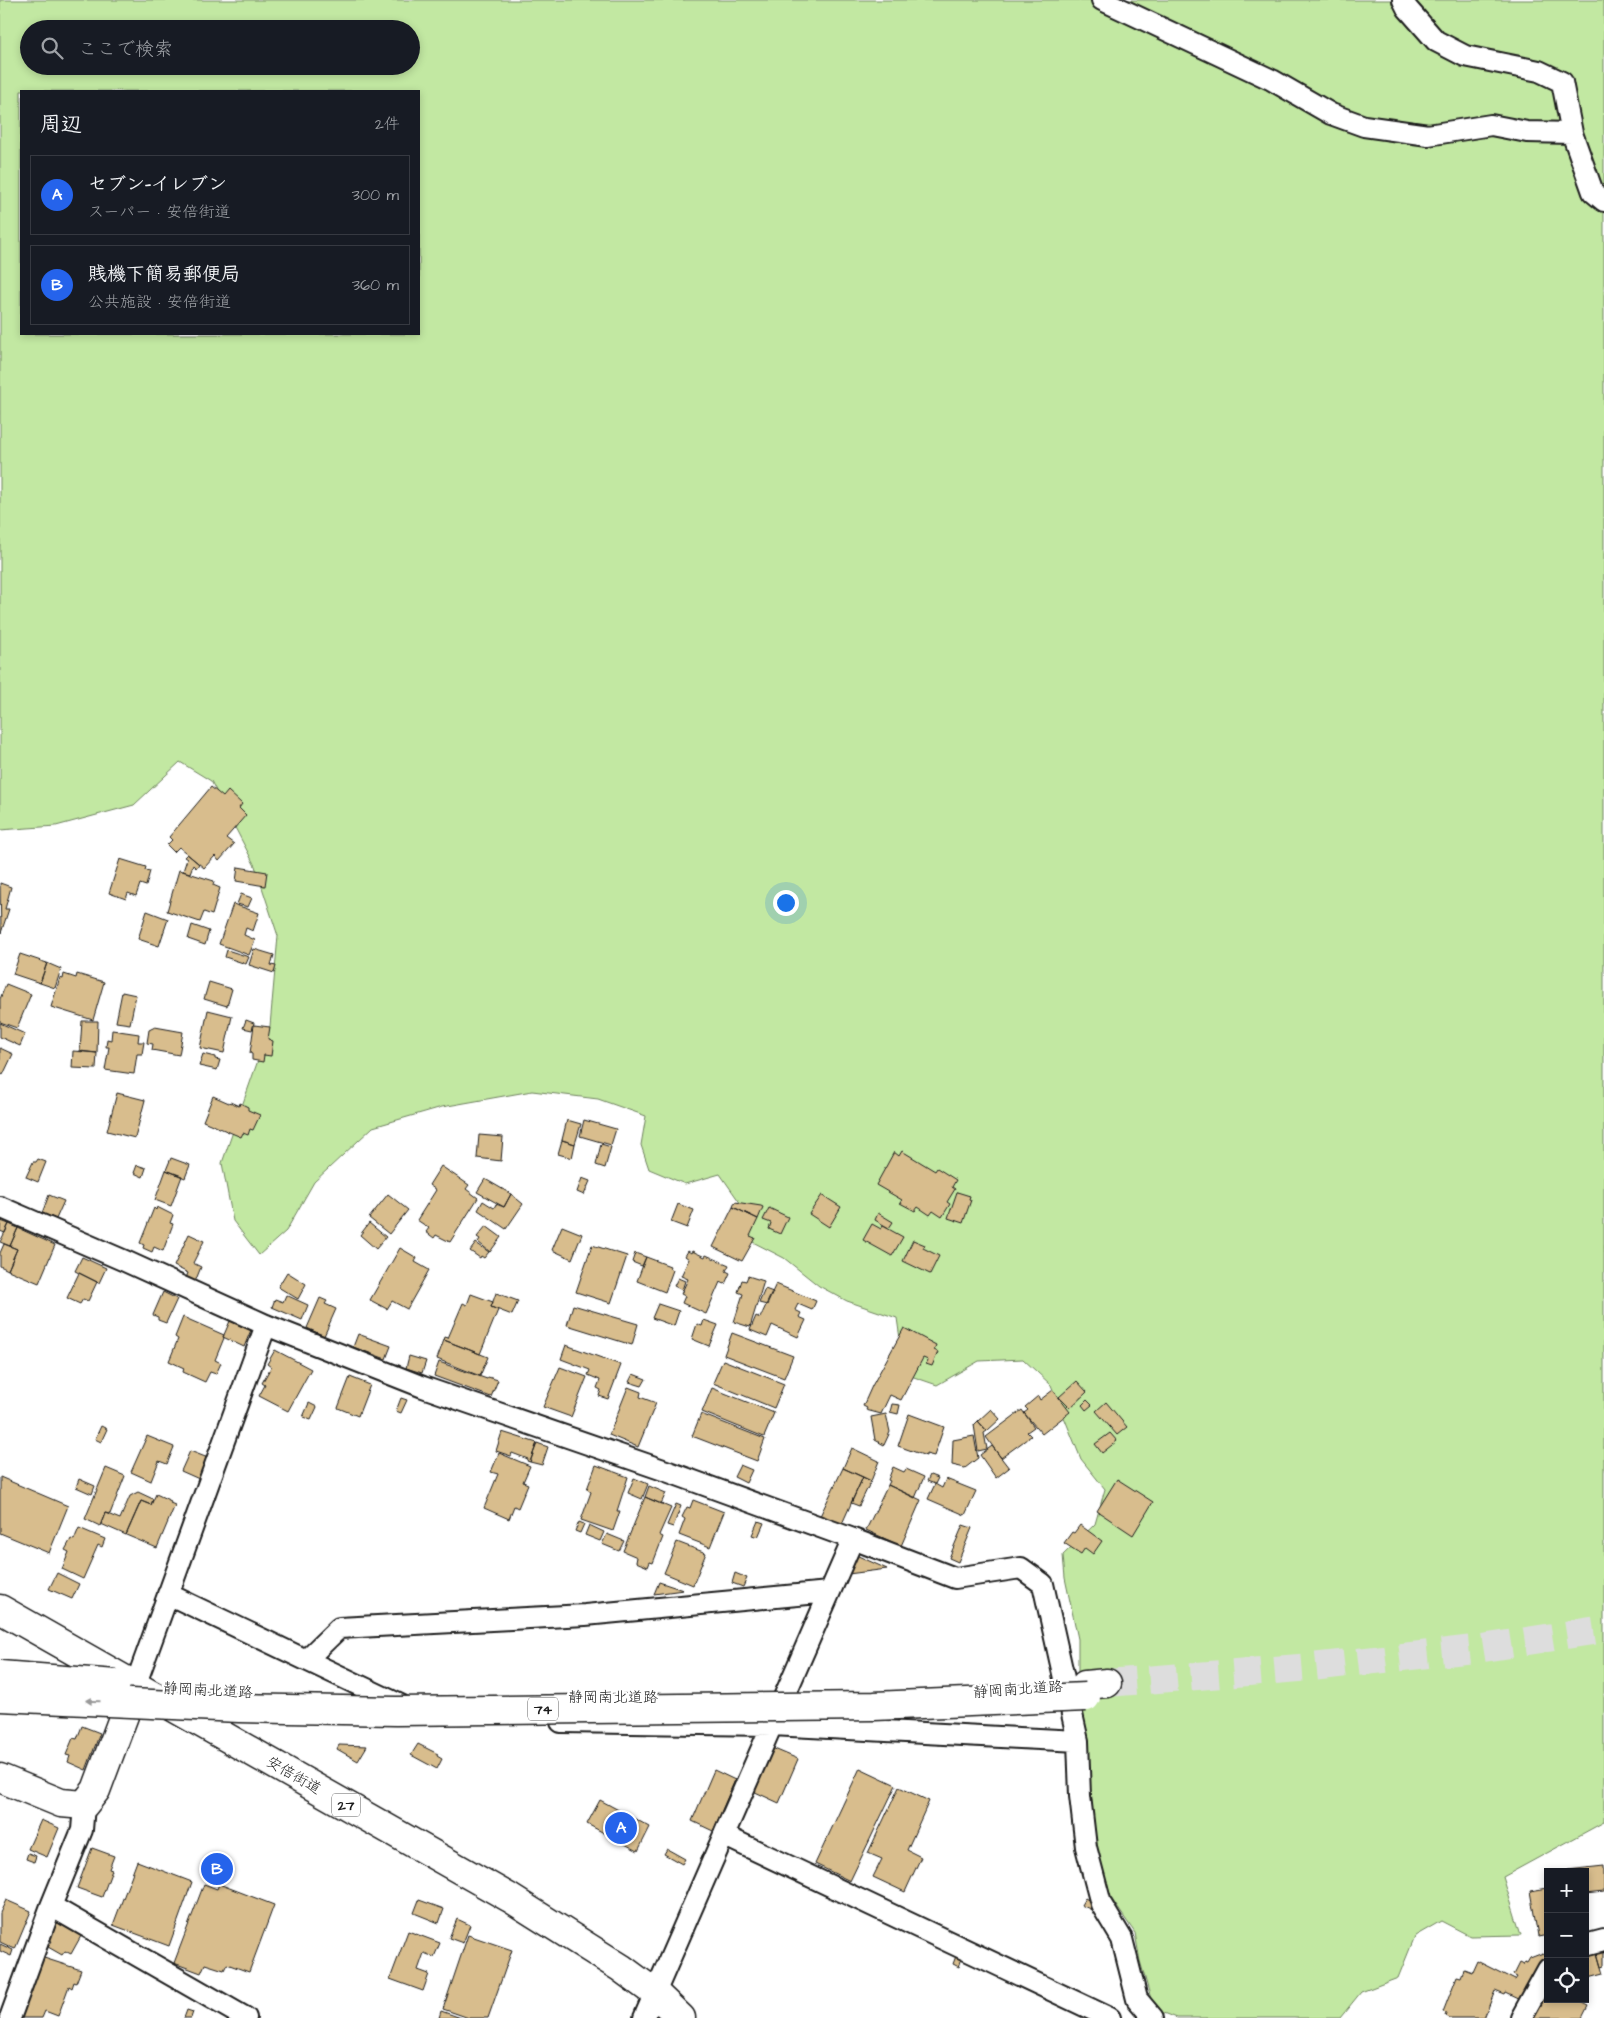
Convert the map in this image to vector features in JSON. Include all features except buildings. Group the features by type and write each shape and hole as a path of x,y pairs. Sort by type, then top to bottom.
{"main road":[{"name":"安倍街道","path":"0,1609 510,1898 621,1968 655,1993 681,2018"},
{"name":"静岡南北道路","path":"0,1675 204,1691 397,1698 1096,1690 949,1704 396,1711 239,1708 0,1698"},
{"path":"0,1778 61,1804 84,1805 96,1790 135,1686"}],"street":[{"path":"1102,0 1272,80 1331,114 1364,126 1428,135 1491,125 1527,132 1572,133"},
{"path":"1403,0 1407,8 1436,41 1465,56 1540,71 1562,82 1572,133 1593,192 1604,200"},
{"path":"0,1207 266,1325 423,1387 669,1472 955,1578 1021,1568 1043,1584 1078,1741 1080,1796 1086,1847 1101,1904 1122,1939 1137,1999 1153,2018"},
{"path":"135,1686 266,1325"},
{"path":"644,2018 725,1836 852,1539"},
{"path":"306,1660 339,1628 585,1615 829,1592"},
{"path":"168,1594 425,1717 446,1721 772,1725 1078,1741"},
{"path":"10,2018 51,1906 82,1830 84,1805"},
{"path":"725,1836 1110,2018"},
{"path":"51,1906 246,2018"},
{"path":"1589,1944 1604,1940"},
{"path":"1521,2018 1544,1976"}],"green space":[{"path":"0,0 1604,0 1604,1822 1503,1877 1521,1935 1470,1936 1441,1921 1415,1936 1398,1978 1361,1992 1340,2018 1177,2018 1154,2009 1140,1961 1135,1933 1111,1898 1096,1845 1085,1757 1087,1731 1078,1712 1078,1639 1065,1578 1063,1555 1095,1524 1105,1489 1081,1459 1051,1385 1023,1359 979,1361 937,1385 905,1374 897,1318 847,1301 819,1286 784,1258 743,1237 743,1207 720,1174 685,1184 649,1169 641,1145 646,1116 598,1099 532,1091 442,1107 373,1127 314,1182 286,1231 259,1255 233,1221 222,1163 270,1026 278,936 255,866 211,781 180,762 134,805 56,826 0,830"}],"tunnel":[{"path":"1107,1683 1312,1667 1483,1648 1604,1629"}],"place":[{"name":"セブン-イレブン","path":"621,1828"},
{"name":"賎機下簡易郵便局","path":"217,1869"}]}
